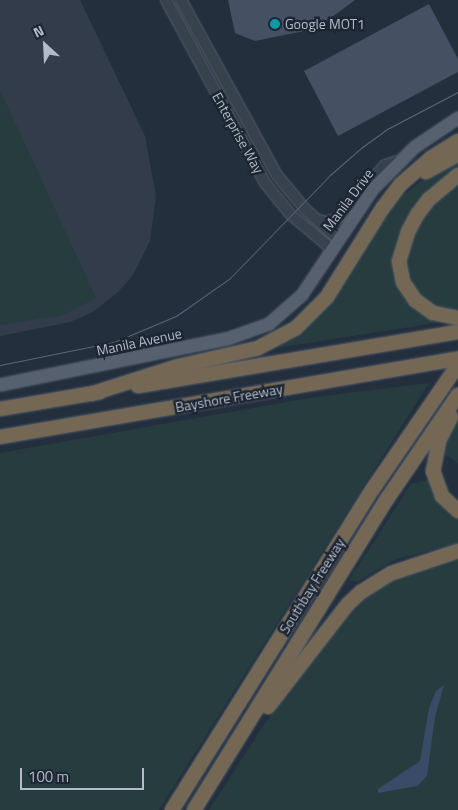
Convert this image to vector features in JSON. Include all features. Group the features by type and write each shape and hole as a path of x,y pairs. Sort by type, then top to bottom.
{"highway":[{"path":"91,394 179,366 244,353 286,335 307,319 327,297 382,208 417,169 458,141"},
{"path":"382,208 420,176 458,154"},
{"path":"458,175 429,199 417,216 408,232 399,261 403,282 415,300 433,313 458,318"},
{"name":"Bayshore Freeway","path":"0,409 458,332"},
{"name":"Bayshore Freeway","path":"0,437 455,362"},
{"name":"Southbay Freeway","path":"172,810 372,490 435,397 455,362"},
{"name":"Southbay Freeway","path":"194,810 387,499 458,395"},
{"path":"458,405 438,441 433,471 442,496 458,511"},
{"path":"232,750 348,604 361,592 392,573 458,551"}],"main road":[{"name":"Manila Drive","path":"279,316 302,295 361,203 400,161 433,133 458,118"},
{"name":"Manila Avenue","path":"0,385 227,339 256,330 279,316"}],"street":[{"name":"Enterprise Way","path":"166,0 265,183 295,220 335,244"},
{"name":"Enterprise Way","path":"181,0 277,175 316,219 335,244"},
{"path":"316,219 326,222 338,218 385,165 400,161"}],"shaded area":[{"path":"0,0 80,0 145,136 156,196 150,241 133,275 118,292 93,312 70,322 0,336"}],"green space":[{"path":"0,90 96,298 63,315 0,325"},
{"path":"458,158 458,169 441,181 394,260 431,317 442,322 263,350 298,331 388,208 425,178"},
{"path":"458,179 458,314 425,304 404,271 411,232 445,188"},
{"path":"429,383 159,810 0,810 0,453 315,397"},
{"path":"458,416 458,463 440,452 448,430"},
{"path":"428,480 435,494 458,518 458,544 396,559 357,582 349,580 411,484"},
{"path":"458,556 458,810 209,810 263,726 353,608 370,593 398,576"}],"water":[{"path":"444,685 435,717 427,776 417,786 378,793 378,789 420,761 429,708 436,691"}],"building":[{"name":"Google MOT1","path":"228,0 355,0 332,17 304,31 255,41 235,33"},
{"path":"429,4 458,59 458,72 338,136 304,71"}],"tram line":[{"path":"0,365 114,342 176,316 230,278 330,175 361,148 389,128 458,92"}],"place":[{"name":"Google MOT1","path":"275,24"}]}
